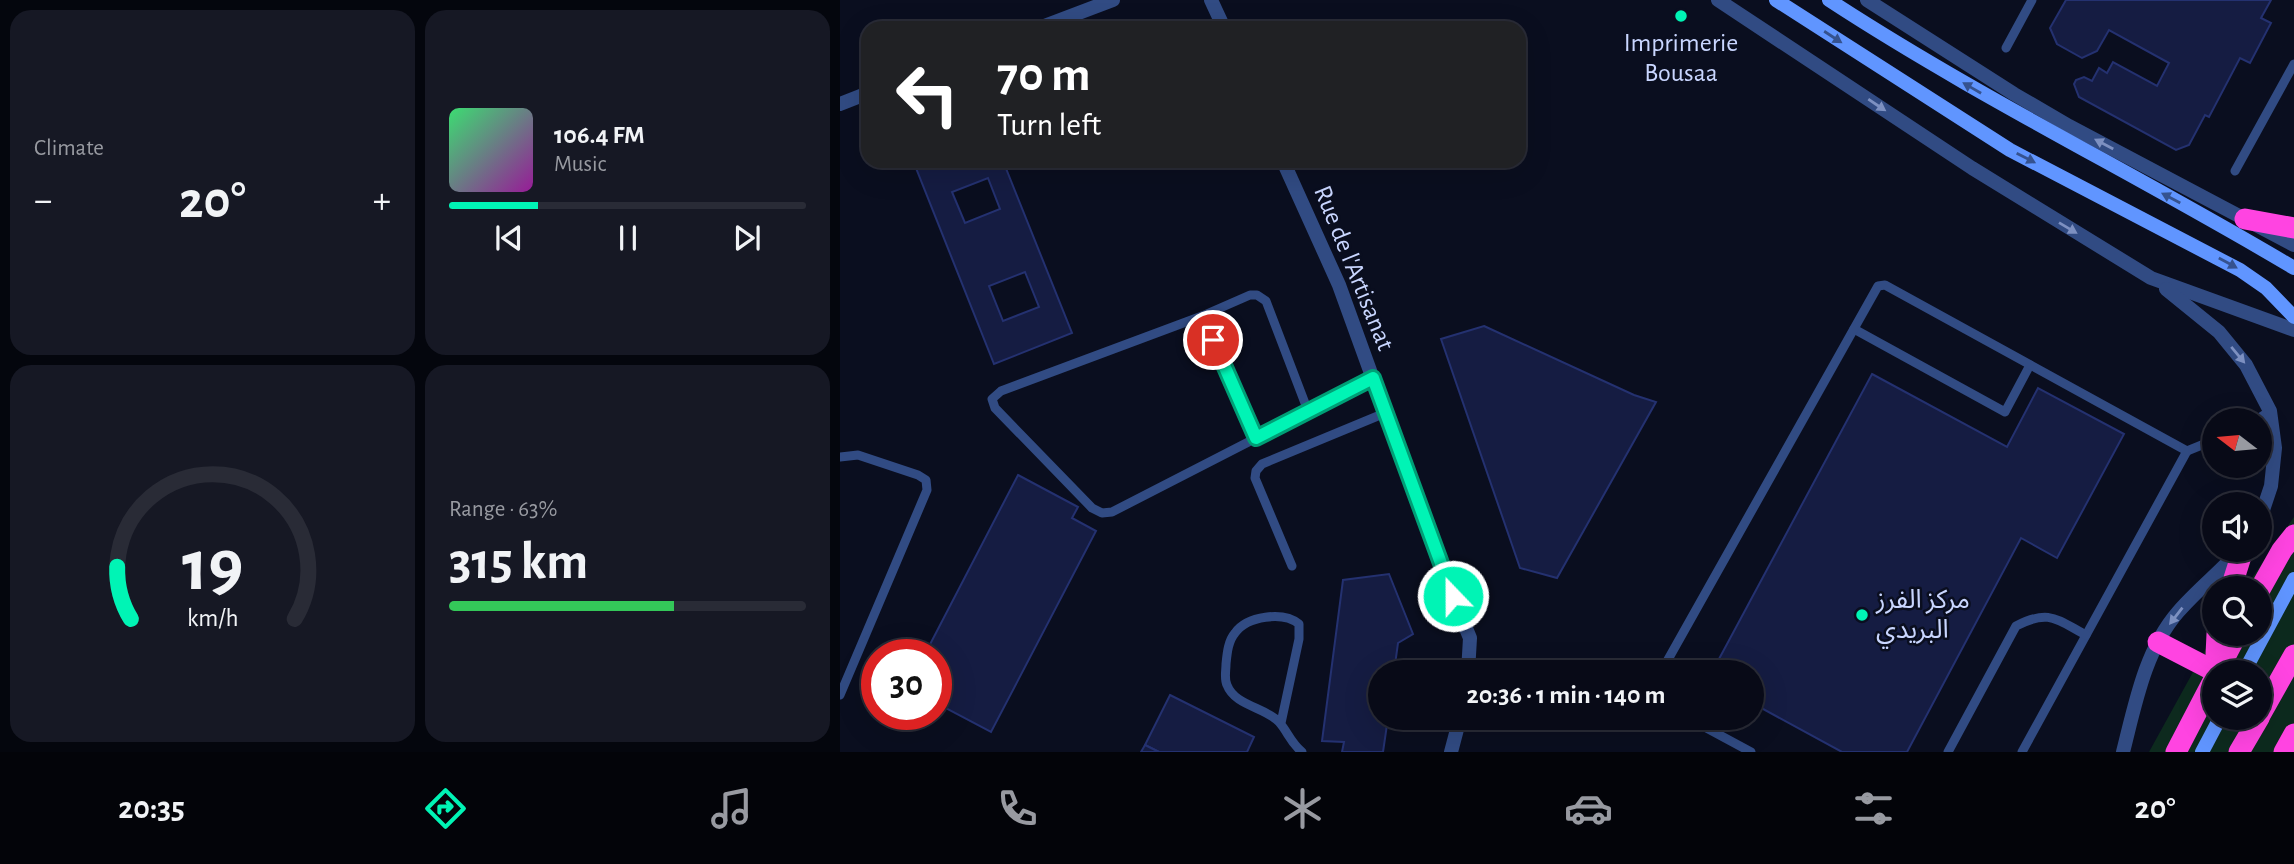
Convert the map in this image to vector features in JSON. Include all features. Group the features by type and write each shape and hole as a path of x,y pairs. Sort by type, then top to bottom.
{"highway":[{"path":"2245,219 2294,228"},
{"path":"2267,576 2294,535"},
{"path":"2158,642 2202,666"},
{"path":"2272,694 2294,655"},
{"path":"2176,752 2202,701"},
{"path":"2239,752 2252,730"},
{"path":"2284,752 2294,734"}],"street":[{"path":"1058,21 1113,0"},
{"path":"1212,0 1221,21"},
{"path":"1718,0 1994,182 2151,278 2186,303 2219,332 2246,365 2268,408"},
{"path":"1776,0 2010,150 2241,270 2266,288 2294,317"},
{"path":"1829,0 1962,82 2294,268"},
{"path":"1867,0 2047,113 2294,245"},
{"path":"840,104 861,96"},
{"name":"Rue de l'Artisanat","path":"1286,168 1339,285 1444,575 1470,638 1469,660"},
{"path":"2151,278 2294,330"},
{"path":"2272,430 2272,473"},
{"path":"2123,752 2143,678 2158,642 2177,613 2230,562"},
{"path":"2250,660 2294,579"},
{"path":"1451,752 1457,730"},
{"path":"2202,752 2214,730"}],"lane":[{"path":"2006,48 2032,0"},
{"path":"2235,170 2293,67"},
{"path":"1668,660 1878,286 1885,285 2187,452"},
{"path":"1308,411 1266,302 1257,295 1250,295 1202,316 1001,391 992,399 995,408 1093,508 1102,513 1112,512 1373,378"},
{"path":"1202,316 1256,438"},
{"path":"1854,329 2004,412 2030,365"},
{"path":"1292,566 1255,478 1256,471 1262,464 1385,414"},
{"path":"2022,752 2187,452 2202,445"},
{"path":"840,457 858,454 918,475 926,480 927,490 840,695"},
{"path":"1948,752 2016,626 2032,618 2050,616 2086,635"},
{"path":"1281,723 1299,639 1299,624 1290,618 1272,617 1245,624 1234,634 1227,652 1225,683 1241,700 1281,723 1294,745 1302,752"},
{"path":"1710,730 1751,752"}],"green space":[{"path":"2294,517 2294,752 2149,752 2207,646 2272,646 2272,576 2253,576 2263,562 2272,562 2272,549"}],"building":[{"path":"2066,0 2271,0 2261,18 2271,23 2250,63 2240,58 2209,117 2205,115 2189,145 2176,150 2079,97 2074,84 2076,80 2084,77 2092,81 2099,68 2107,73 2113,62 2157,86 2169,63 2109,30 2097,51 2082,58 2057,44 2050,28"},
{"path":"916,168 1006,168 1072,333 994,364","holes":["988,178 1000,209 965,223 952,192","1025,272 1039,307 1003,321 989,286"]},
{"path":"1484,326 1634,395 1656,402 1557,578 1520,568 1441,339"},
{"name":"مركز الفرز البريدي","path":"1872,374 2007,447 2038,388 2124,434 2057,558 2021,538 1907,752 1842,752 1764,710 1764,660 1718,660"},
{"path":"1018,475 1078,507 1072,518 1096,531 991,732 952,711 952,639 933,639"},
{"path":"1389,574 1413,634 1398,643 1396,660 1368,660 1368,730 1386,730 1383,752 1342,752 1344,742 1322,741 1343,580"},
{"path":"1170,695 1254,737 1247,752 1159,752 1145,745"},
{"path":"1145,745 1159,752 1141,752"}],"place":[{"name":"Imprimerie Bousaa","path":"1681,16"},
{"name":"مركز الفرز البريدي","path":"1862,615"}],"route":[{"path":"1213,340 1256,438 1373,378 1453,596"}]}
